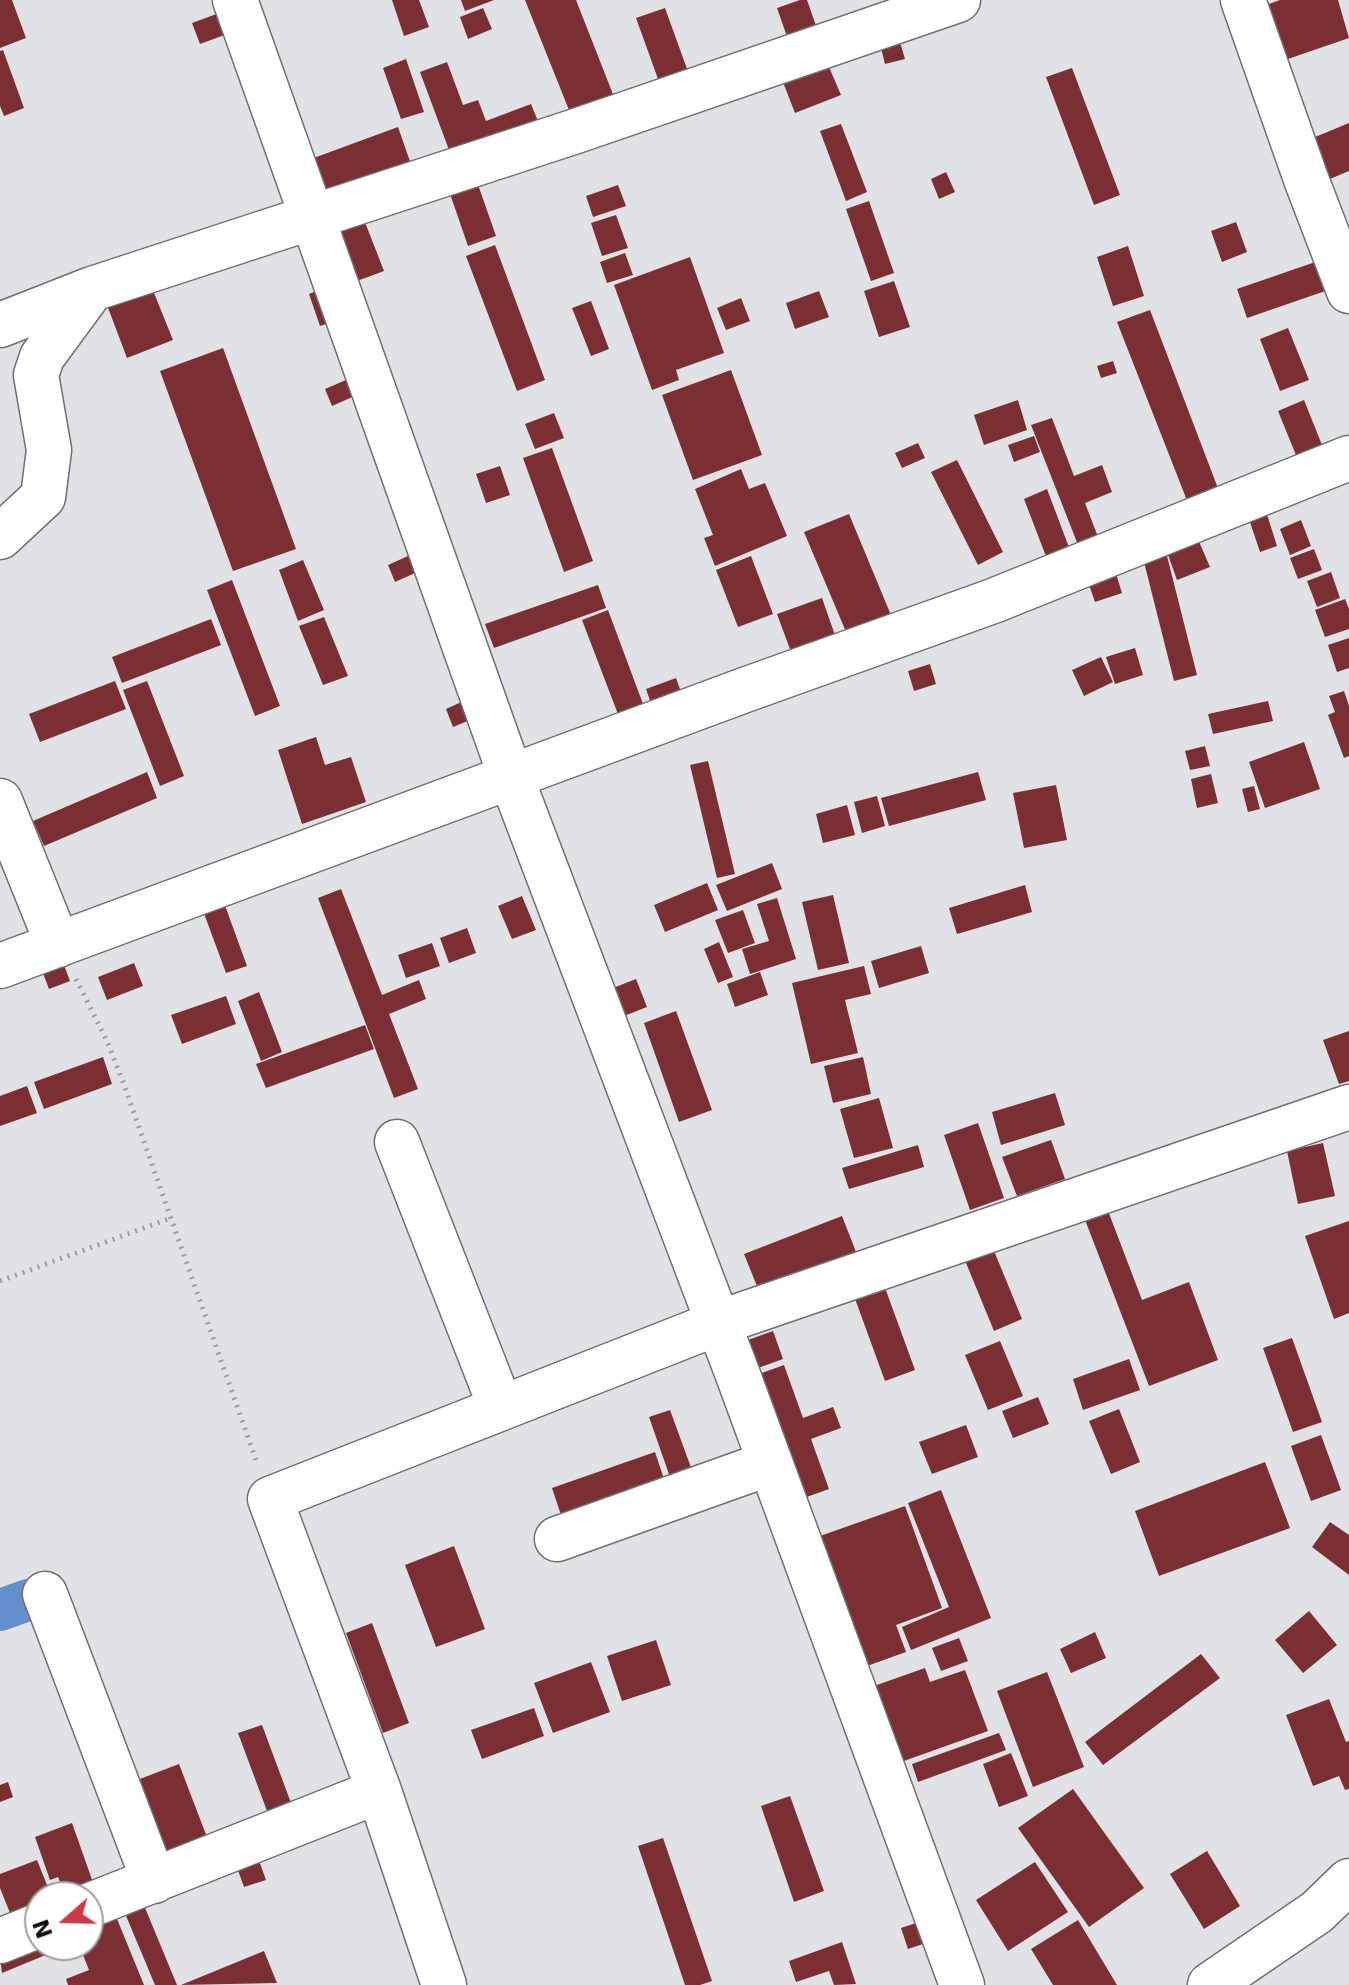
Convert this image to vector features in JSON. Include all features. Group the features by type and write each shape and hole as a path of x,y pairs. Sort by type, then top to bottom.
{"street":[{"path":"235,0 511,777 718,1323 962,1985"},
{"path":"0,325 92,289 576,131 958,0"},
{"path":"1243,0 1349,291"},
{"path":"0,537 43,497 49,450 36,375 42,357 92,289"},
{"path":"0,966 993,601 1349,458"},
{"path":"0,801 58,945"},
{"path":"444,1985 379,1791 270,1499 718,1323 1349,1107"},
{"path":"397,1142 501,1408"},
{"path":"557,1539 770,1463"},
{"path":"45,1594 154,1881"},
{"path":"104,1900 379,1791"},
{"path":"1210,1985 1317,1912 1349,1881"},
{"path":"0,1941 24,1931"}],"path":[{"path":"58,945 107,1041 270,1499"},
{"path":"0,1281 171,1218"}],"building":[{"path":"0,0 12,0 26,38 0,48"},
{"path":"392,0 419,0 429,27 404,36"},
{"path":"461,0 494,0 465,11"},
{"path":"525,0 576,0 616,102 573,120"},
{"path":"807,0 820,37 791,48 777,8"},
{"path":"1280,0 1338,0 1349,38 1285,60 1266,5"},
{"path":"483,8 492,29 468,39 460,17"},
{"path":"665,8 691,80 662,90 636,18"},
{"path":"230,9 238,30 200,44 192,23"},
{"path":"899,39 905,59 885,64 880,44"},
{"path":"3,50 24,108 4,116 0,106 0,51"},
{"path":"406,59 424,112 401,119 383,68"},
{"path":"826,60 841,95 795,113 781,77"},
{"path":"447,62 463,105 478,100 486,121 531,104 540,126 452,158 420,72"},
{"path":"1072,68 1120,195 1094,205 1046,77"},
{"path":"1349,123 1349,171 1325,181 1308,140"},
{"path":"841,124 867,192 846,201 820,131"},
{"path":"398,127 412,167 326,198 311,159"},
{"path":"946,172 955,192 939,199 931,179"},
{"path":"476,179 496,236 468,246 448,188"},
{"path":"618,185 626,206 593,217 586,196"},
{"path":"869,201 894,273 871,281 846,209"},
{"path":"361,212 384,271 357,281 334,222"},
{"path":"616,215 628,248 602,256 591,223"},
{"path":"1236,222 1247,252 1222,262 1211,231"},
{"path":"495,245 545,380 517,391 466,256"},
{"path":"1128,246 1144,296 1113,306 1097,257"},
{"path":"625,253 633,275 607,283 600,262"},
{"path":"690,257 724,353 676,370 679,380 652,390 614,285"},
{"path":"1324,259 1334,288 1247,318 1237,289"},
{"path":"894,281 910,327 879,337 864,291"},
{"path":"329,286 341,319 320,326 309,294"},
{"path":"152,288 173,340 127,358 107,305"},
{"path":"819,291 829,317 795,329 786,303"},
{"path":"741,298 750,321 726,330 717,308"},
{"path":"591,301 609,349 591,356 572,308"},
{"path":"1150,310 1219,491 1188,503 1117,322"},
{"path":"1288,328 1309,380 1280,391 1260,339"},
{"path":"223,348 296,549 233,571 160,371"},
{"path":"1113,361 1117,373 1101,378 1097,366"},
{"path":"731,370 762,455 693,480 662,395"},
{"path":"353,377 359,394 332,406 325,389"},
{"path":"1018,400 1027,430 984,445 974,415"},
{"path":"1304,400 1324,450 1298,460 1278,411"},
{"path":"554,413 564,438 535,449 525,424"},
{"path":"1052,418 1074,476 1102,465 1112,492 1085,503 1100,542 1080,550 1031,425"},
{"path":"1034,436 1040,452 1014,462 1008,445"},
{"path":"918,443 925,458 902,468 895,453"},
{"path":"552,448 593,561 564,572 523,458"},
{"path":"957,460 1003,552 978,565 931,472"},
{"path":"500,466 510,495 486,503 476,474"},
{"path":"741,469 749,489 765,483 787,536 715,566 704,538 713,535 695,489"},
{"path":"1047,489 1070,550 1047,559 1024,499"},
{"path":"1264,505 1277,546 1260,552 1246,510"},
{"path":"849,514 893,620 849,639 804,532"},
{"path":"1301,520 1311,546 1290,555 1280,529"},
{"path":"1197,537 1210,567 1177,580 1166,549"},
{"path":"1314,549 1322,570 1298,579 1290,558"},
{"path":"1166,552 1197,675 1174,681 1143,558"},
{"path":"408,556 415,573 395,582 388,565"},
{"path":"751,556 773,614 738,627 716,570"},
{"path":"303,560 324,610 298,621 279,570"},
{"path":"1113,564 1122,593 1095,602 1085,573"},
{"path":"1331,572 1340,598 1317,607 1307,581"},
{"path":"232,580 280,706 255,716 207,590"},
{"path":"598,585 606,608 494,648 485,624"},
{"path":"822,598 838,644 794,660 777,614"},
{"path":"1345,599 1349,609 1349,629 1325,637 1315,610"},
{"path":"608,610 646,712 621,722 582,620"},
{"path":"324,617 348,676 323,685 299,626"},
{"path":"211,619 221,645 122,683 112,657"},
{"path":"1349,638 1349,668 1337,672 1328,645"},
{"path":"1135,648 1143,675 1115,684 1106,657"},
{"path":"1101,657 1113,682 1084,696 1072,670"},
{"path":"930,664 936,684 914,691 908,671"},
{"path":"676,678 685,703 655,715 646,689"},
{"path":"115,681 126,709 40,742 29,714"},
{"path":"147,681 184,776 160,786 123,690"},
{"path":"1344,691 1349,706 1349,756 1344,758 1328,715 1335,712 1329,696"},
{"path":"468,699 475,718 453,727 446,709"},
{"path":"1268,701 1273,721 1213,734 1208,714"},
{"path":"316,737 325,765 351,757 366,802 302,824 278,750"},
{"path":"1304,742 1320,789 1265,808 1249,762"},
{"path":"1205,746 1210,766 1190,770 1185,751"},
{"path":"708,761 735,874 717,878 690,765"},
{"path":"147,772 157,798 44,846 33,821"},
{"path":"978,772 986,800 889,826 881,798"},
{"path":"1211,774 1218,803 1197,808 1191,779"},
{"path":"1056,785 1067,840 1024,848 1013,793"},
{"path":"1254,786 1260,809 1248,812 1242,789"},
{"path":"877,796 885,826 862,833 854,802"},
{"path":"847,805 855,835 823,843 816,814"},
{"path":"772,863 782,889 727,911 716,885"},
{"path":"707,883 718,910 665,932 654,905"},
{"path":"1025,885 1032,912 957,934 949,908"},
{"path":"341,889 382,995 419,980 426,999 389,1014 418,1089 394,1098 318,898"},
{"path":"833,895 849,963 818,970 802,902"},
{"path":"522,896 536,930 512,939 498,906"},
{"path":"777,898 796,959 750,974 742,949 769,941 757,904"},
{"path":"223,900 247,966 226,973 202,908"},
{"path":"743,910 755,943 728,953 715,920"},
{"path":"467,928 476,953 449,963 440,938"},
{"path":"719,942 733,977 718,983 704,949"},
{"path":"432,943 440,966 406,978 398,955"},
{"path":"921,946 929,973 879,988 871,961"},
{"path":"61,957 70,981 49,989 40,965"},
{"path":"134,963 143,986 107,1000 98,977"},
{"path":"864,966 871,994 845,1000 858,1053 811,1064 792,983"},
{"path":"760,972 768,995 735,1007 727,984"},
{"path":"636,979 647,1007 624,1016 613,988"},
{"path":"259,992 282,1052 261,1061 238,1001"},
{"path":"226,996 236,1024 182,1044 171,1015"},
{"path":"676,1011 712,1110 679,1122 644,1023"},
{"path":"365,1025 374,1049 266,1088 256,1064"},
{"path":"1349,1031 1349,1081 1339,1084 1323,1040"},
{"path":"103,1057 112,1084 44,1109 34,1082"},
{"path":"863,1057 871,1094 833,1103 824,1066"},
{"path":"27,1086 37,1113 0,1126 0,1096"},
{"path":"1055,1093 1065,1125 1001,1145 992,1112"},
{"path":"879,1098 893,1148 854,1158 840,1109"},
{"path":"978,1123 1004,1198 970,1210 944,1135"},
{"path":"1051,1140 1065,1179 1017,1196 1002,1157"},
{"path":"1323,1143 1335,1196 1298,1204 1287,1151"},
{"path":"918,1145 924,1167 849,1189 842,1168"},
{"path":"1105,1203 1142,1300 1189,1282 1218,1360 1149,1386 1082,1212"},
{"path":"842,1216 858,1257 761,1296 744,1254"},
{"path":"1349,1221 1349,1313 1334,1319 1305,1236"},
{"path":"992,1246 1022,1319 994,1331 964,1258"},
{"path":"884,1285 915,1370 885,1381 854,1296"},
{"path":"773,1331 783,1359 758,1368 748,1340"},
{"path":"1292,1338 1322,1422 1293,1432 1263,1348"},
{"path":"1000,1341 1023,1396 988,1410 965,1355"},
{"path":"1129,1359 1140,1390 1083,1410 1073,1379"},
{"path":"784,1365 803,1418 833,1407 841,1428 811,1439 829,1489 804,1498 759,1374"},
{"path":"1038,1397 1049,1424 1013,1438 1002,1411"},
{"path":"1119,1409 1140,1462 1111,1474 1089,1421"},
{"path":"670,1410 693,1473 671,1480 649,1417"},
{"path":"966,1425 978,1457 932,1474 919,1442"},
{"path":"1321,1435 1341,1490 1311,1501 1291,1446"},
{"path":"655,1452 664,1479 561,1515 552,1488"},
{"path":"1265,1462 1290,1528 1159,1576 1135,1511"},
{"path":"941,1490 991,1618 911,1650 902,1627 949,1607 908,1503"},
{"path":"905,1506 942,1608 896,1625 906,1652 867,1666 820,1536"},
{"path":"1330,1522 1349,1535 1349,1575 1312,1547"},
{"path":"454,1546 485,1629 436,1647 405,1565"},
{"path":"1309,1611 1337,1645 1303,1673 1275,1640"},
{"path":"372,1623 409,1723 383,1733 346,1633"},
{"path":"1095,1632 1106,1658 1071,1673 1060,1649"},
{"path":"959,1638 968,1661 941,1671 932,1648"},
{"path":"656,1640 671,1685 622,1701 607,1656"},
{"path":"1201,1654 1220,1678 1103,1765 1085,1742"},
{"path":"591,1662 610,1712 553,1733 534,1683"},
{"path":"925,1668 930,1682 965,1670 988,1731 901,1762 874,1686"},
{"path":"1047,1672 1084,1767 1033,1787 997,1691"},
{"path":"1329,1699 1346,1742 1349,1741 1349,1789 1345,1790 1339,1776 1313,1786 1286,1715"},
{"path":"534,1708 544,1736 482,1759 471,1730"},
{"path":"262,1725 294,1811 270,1819 238,1733"},
{"path":"999,1733 1006,1750 918,1782 912,1764"},
{"path":"1011,1753 1028,1796 999,1807 983,1764"},
{"path":"179,1764 210,1845 163,1862 132,1782"},
{"path":"8,1782 13,1797 0,1802 0,1785"},
{"path":"1073,1789 1144,1888 1089,1927 1018,1828"},
{"path":"790,1796 824,1891 794,1902 761,1806"},
{"path":"72,1823 92,1881 60,1881 58,1877 50,1880 35,1837"},
{"path":"663,1838 712,1981 700,1985 685,1985 638,1846"},
{"path":"1207,1851 1240,1906 1204,1929 1170,1874"},
{"path":"257,1855 266,1880 244,1887 235,1862"},
{"path":"37,1860 45,1881 24,1881 24,1919 14,1923 0,1888 0,1874"},
{"path":"1035,1862 1068,1912 1008,1951 976,1900"},
{"path":"143,1903 177,1985 155,1985 124,1911"},
{"path":"115,1914 144,1985 68,1985 66,1979 89,1970 85,1961 104,1961 104,1918"},
{"path":"1078,1920 1117,1985 1053,1985 1031,1949"},
{"path":"922,1921 929,1942 908,1949 901,1928"},
{"path":"842,1942 856,1984 834,1985 829,1971 796,1982 789,1961"},
{"path":"24,1950 24,1961 31,1961 2,1973 0,1957"},
{"path":"264,1951 277,1983 181,1985"}],"waterway":[{"path":"0,1610 28,1600"}]}
